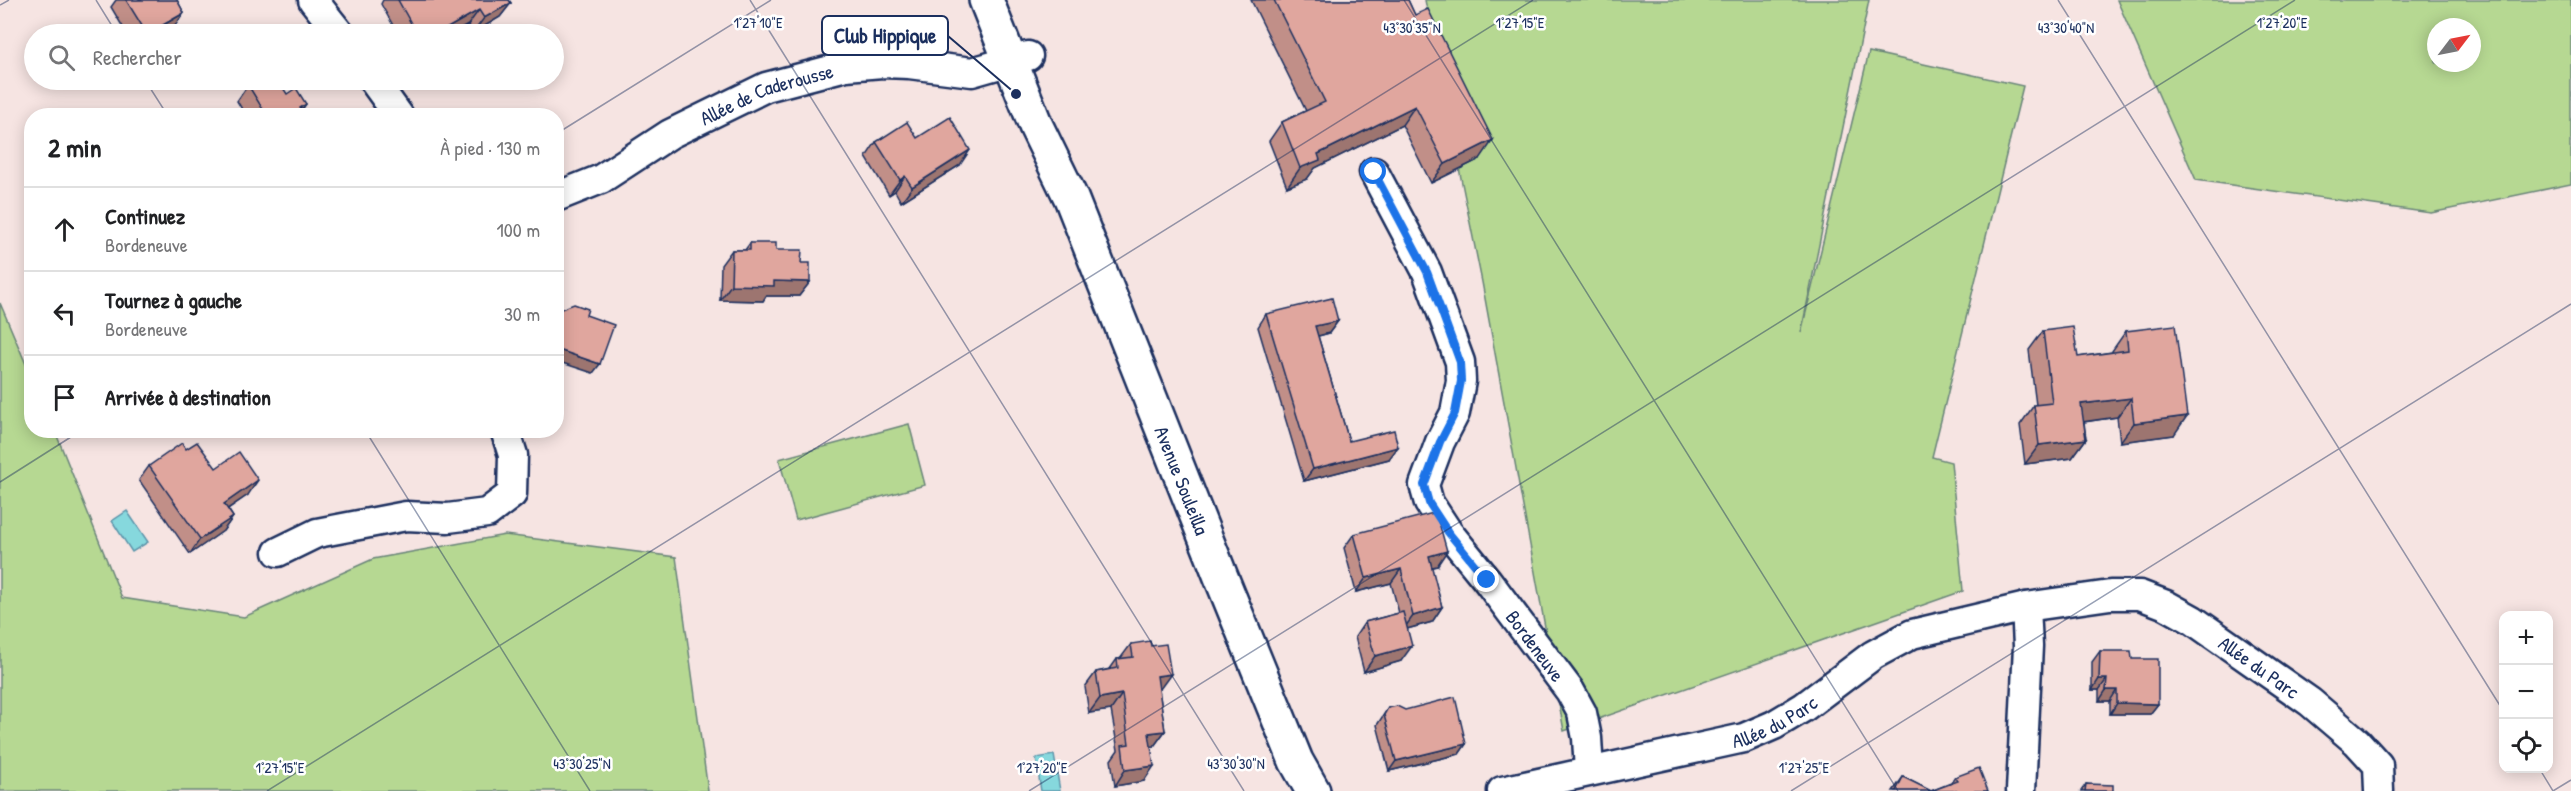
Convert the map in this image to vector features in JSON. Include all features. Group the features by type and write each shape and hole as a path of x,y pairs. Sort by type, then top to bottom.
{"street":[{"path":"313,0 332,24"},
{"path":"986,0 1019,58"},
{"path":"1000,0 1019,58"},
{"name":"Allée de Caderousse","path":"564,194 601,179 670,134 766,87 846,66 909,64 972,72 1019,58"},
{"name":"Avenue Souleilla","path":"1019,58 1052,121 1071,198 1298,776 1313,791"},
{"path":"380,90 393,108"},
{"name":"Bordeneuve","path":"1374,172 1427,272 1460,362 1461,381 1455,413 1440,442 1424,485 1429,503 1448,532 1570,691 1582,713 1587,738 1589,771"},
{"path":"278,552 317,533 406,516 448,518 487,513 512,494 513,455 508,438"},
{"name":"Allée du Parc","path":"1502,791 1744,738 1774,725 1804,707 1873,655 1912,634 2026,607 2110,595 2140,595 2166,605 2193,620 2310,702 2357,742 2378,765 2379,791"},
{"path":"2021,791 2028,646 2026,607"}],"green space":[{"path":"1425,0 1869,0 1801,333 1869,52 2023,86 1932,457 1951,462 1963,591 1564,731 1482,282"},
{"path":"2117,0 2571,0 2571,184 2431,213 2196,180"},
{"path":"0,303 24,360 24,438 58,438 122,598 244,617 373,559 505,535 676,557 708,791 0,791"},
{"path":"909,424 925,485 796,520 779,459"}],"water":[{"path":"127,511 148,542 132,552 112,521"},
{"path":"1054,755 1060,791 1041,791 1036,758"}],"building":[{"path":"126,0 177,0 184,13 165,24 141,24"},
{"path":"398,0 509,0 511,3 484,18 479,10 454,24 411,24"},
{"path":"1274,0 1408,0 1415,15 1428,9 1493,140 1445,164 1415,106 1318,154 1320,160 1300,168 1282,122 1325,102"},
{"path":"251,90 284,90 287,94 297,90 306,104 300,108 262,108"},
{"path":"950,117 970,150 912,187 905,176 900,180 876,142 907,122 917,138"},
{"path":"750,243 776,243 776,250 802,250 801,263 810,263 810,282 774,281 774,286 731,285 732,250 750,250"},
{"path":"1332,298 1338,321 1315,326 1349,441 1394,430 1398,447 1313,469 1266,314"},
{"path":"574,304 588,309 586,315 614,325 600,364 564,352 564,308"},
{"path":"2175,325 2187,416 2134,423 2131,398 2081,404 2086,439 2039,445 2034,405 2052,403 2043,331 2073,327 2078,357 2128,350 2126,331"},
{"path":"197,442 216,468 239,452 258,480 224,504 233,517 200,539 149,466 182,443 186,449"},
{"path":"1433,513 1437,515 1447,551 1429,556 1442,607 1413,616 1401,569 1366,578 1354,534"},
{"path":"1403,612 1412,646 1375,656 1365,622"},
{"path":"1150,641 1151,646 1166,644 1171,674 1157,676 1165,731 1149,733 1154,766 1125,770 1122,745 1129,744 1122,694 1100,698 1096,672 1118,668 1117,659 1133,657 1131,644"},
{"path":"2100,651 2131,651 2132,659 2158,659 2158,704 2117,703 2117,690 2106,690 2107,679 2099,679"},
{"path":"1455,697 1466,744 1396,761 1384,715 1388,708 1397,706 1405,710"},
{"path":"1979,768 1988,791 1931,791 1958,781 1955,777"},
{"path":"1903,777 1931,791 1896,791"},
{"path":"2086,784 2113,785 2113,791 2085,791"}],"place":[{"name":"Club Hippique","path":"1016,94"}],"route":[{"path":"1374,172 1427,272 1460,362 1461,381 1455,413 1440,442 1424,485 1429,503 1448,532 1487,580"}]}
